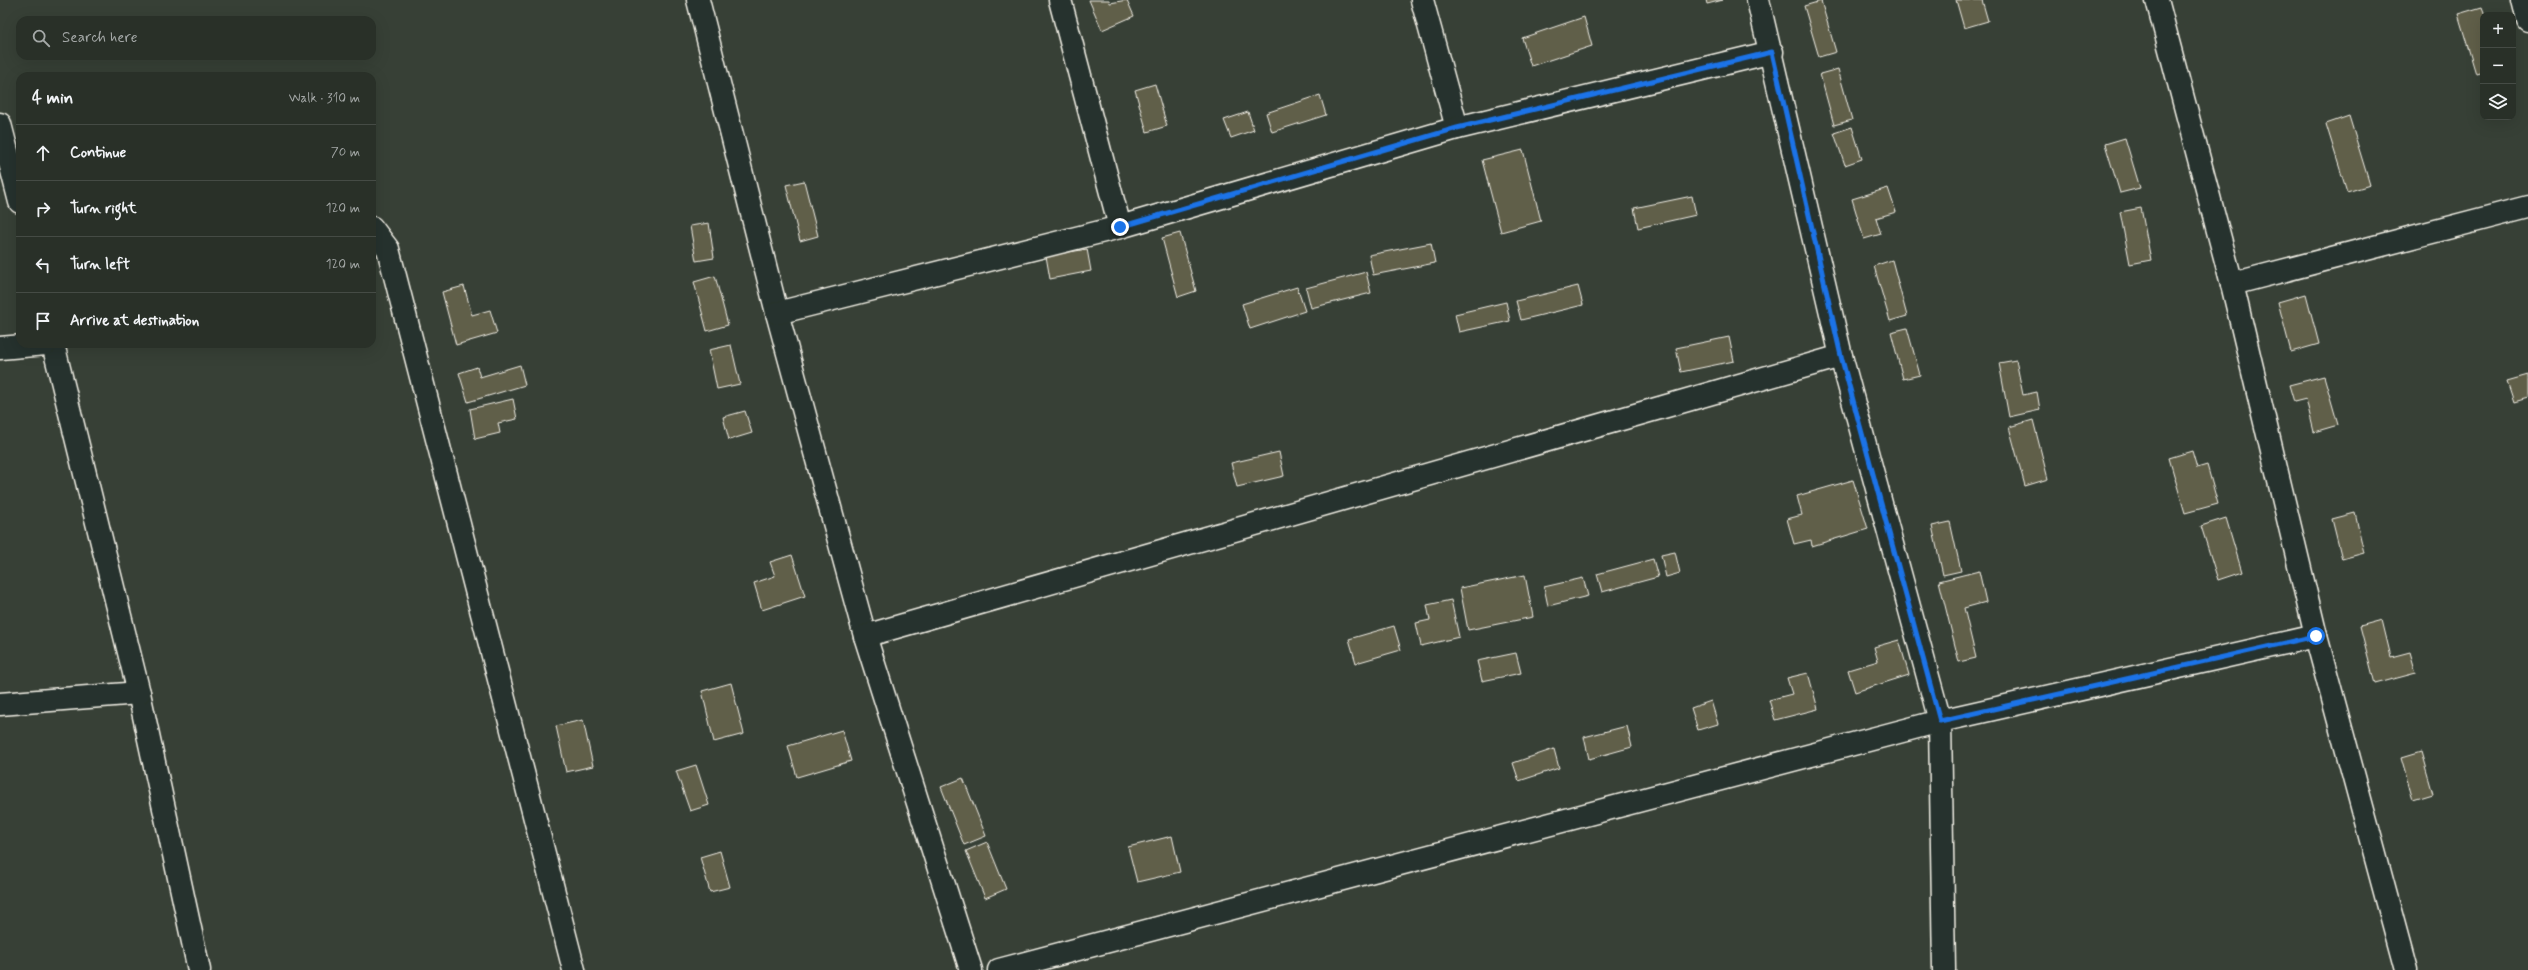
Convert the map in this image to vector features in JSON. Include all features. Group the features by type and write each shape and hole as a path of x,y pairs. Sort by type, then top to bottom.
{"street":[{"path":"698,0 777,313 865,636 971,970"},
{"path":"1060,0 1120,227"},
{"path":"1422,0 1457,128"},
{"path":"1758,0 1772,52 1841,356 1940,721 1944,970"},
{"path":"2157,0 2232,284 2316,636 2406,970"},
{"path":"2523,0 2528,20"},
{"path":"777,313 1120,227 1457,128 1772,52"},
{"path":"0,124 16,186"},
{"path":"2232,284 2528,207"},
{"path":"376,233 388,249 574,970"},
{"path":"0,348 16,347"},
{"path":"54,348 139,693 200,970"},
{"path":"865,636 1841,356"},
{"path":"999,970 1940,721 2316,636"},
{"path":"0,704 139,693"}],"building":[{"path":"1089,0 1109,0 1110,3 1127,0 1134,16 1102,30"},
{"path":"1706,0 1723,0 1707,4"},
{"path":"1956,0 1982,0 1988,21 1964,28"},
{"path":"1821,1 1836,52 1819,57 1804,6"},
{"path":"2482,7 2484,12 2480,12 2480,73 2476,74 2458,14"},
{"path":"1584,17 1592,46 1531,66 1522,38"},
{"path":"1838,69 1852,120 1834,125 1820,74"},
{"path":"1155,84 1167,126 1147,132 1135,90"},
{"path":"1320,95 1326,115 1272,132 1266,113"},
{"path":"1248,112 1254,130 1231,138 1224,120"},
{"path":"2349,116 2370,185 2347,192 2326,124"},
{"path":"1852,127 1862,159 1845,165 1834,133"},
{"path":"2125,138 2140,188 2120,193 2105,144"},
{"path":"1523,150 1541,221 1501,232 1482,160"},
{"path":"804,181 818,236 800,241 786,185"},
{"path":"1888,188 1896,212 1876,218 1881,234 1864,239 1852,199"},
{"path":"1692,196 1696,215 1638,228 1634,208"},
{"path":"2141,208 2151,260 2130,264 2120,212"},
{"path":"709,223 714,258 696,261 690,226"},
{"path":"1180,233 1196,291 1178,297 1162,238"},
{"path":"1431,243 1435,263 1373,275 1369,255"},
{"path":"1087,249 1091,271 1050,279 1046,256"},
{"path":"1892,260 1907,316 1890,321 1874,266"},
{"path":"1366,272 1371,293 1311,308 1306,288"},
{"path":"715,276 728,325 707,331 694,282"},
{"path":"464,286 472,315 490,310 497,333 456,345 442,292"},
{"path":"1578,286 1583,305 1521,320 1516,301"},
{"path":"1297,287 1305,311 1250,329 1242,304"},
{"path":"2306,294 2319,344 2291,352 2278,302"},
{"path":"1506,302 1510,321 1459,332 1455,314"},
{"path":"1907,328 1920,375 1903,379 1891,332"},
{"path":"1729,337 1734,361 1681,372 1676,348"},
{"path":"731,345 740,384 717,389 709,350"},
{"path":"2016,360 2023,395 2037,392 2040,410 2009,417 1999,363"},
{"path":"520,365 525,385 468,402 459,373 477,367 480,377"},
{"path":"2528,375 2528,398 2514,402 2507,381"},
{"path":"2324,376 2338,425 2314,432 2306,399 2294,402 2289,385"},
{"path":"513,399 517,419 498,423 500,433 475,439 470,409"},
{"path":"745,411 752,433 729,440 723,417"},
{"path":"2033,420 2048,479 2025,486 2009,427"},
{"path":"2192,451 2197,468 2207,465 2218,504 2185,513 2169,458"},
{"path":"1279,452 1284,476 1237,487 1231,463"},
{"path":"1853,480 1868,529 1812,546 1811,540 1794,544 1787,519 1802,515 1797,496"},
{"path":"2355,513 2364,553 2342,559 2332,519"},
{"path":"2226,518 2242,572 2218,580 2201,526"},
{"path":"1950,522 1961,571 1943,575 1932,526"},
{"path":"1675,552 1680,573 1666,577 1661,555"},
{"path":"792,555 805,596 762,610 754,583 775,576 770,562"},
{"path":"1653,559 1658,577 1602,592 1597,574"},
{"path":"1979,571 1986,602 1964,608 1976,658 1959,662 1939,581"},
{"path":"1525,575 1533,617 1468,630 1460,588"},
{"path":"1583,578 1588,596 1548,606 1544,587"},
{"path":"1451,600 1459,637 1421,646 1416,623 1430,620 1427,605"},
{"path":"2382,620 2391,657 2410,652 2416,673 2375,684 2360,626"},
{"path":"1394,626 1401,650 1356,663 1349,639"},
{"path":"1899,640 1909,675 1855,692 1848,670 1878,661 1874,647"},
{"path":"1516,653 1521,673 1482,681 1477,661"},
{"path":"1808,673 1818,709 1775,720 1769,700 1792,694 1787,678"},
{"path":"731,683 744,734 714,742 702,691"},
{"path":"1711,701 1718,724 1698,730 1691,708"},
{"path":"583,720 593,766 566,772 556,726"},
{"path":"1627,726 1632,747 1589,759 1584,737"},
{"path":"842,730 851,761 797,777 788,746"},
{"path":"1554,749 1559,768 1519,781 1513,763"},
{"path":"2421,752 2433,794 2413,800 2401,758"},
{"path":"696,765 709,805 690,811 676,771"},
{"path":"963,778 986,836 964,845 941,787"},
{"path":"1172,836 1180,872 1137,882 1128,847"},
{"path":"987,842 1006,889 985,898 966,851"},
{"path":"720,851 730,887 710,892 700,857"}],"route":[{"path":"1120,227 1457,128 1772,52 1841,356 1940,721 2316,636"}]}
